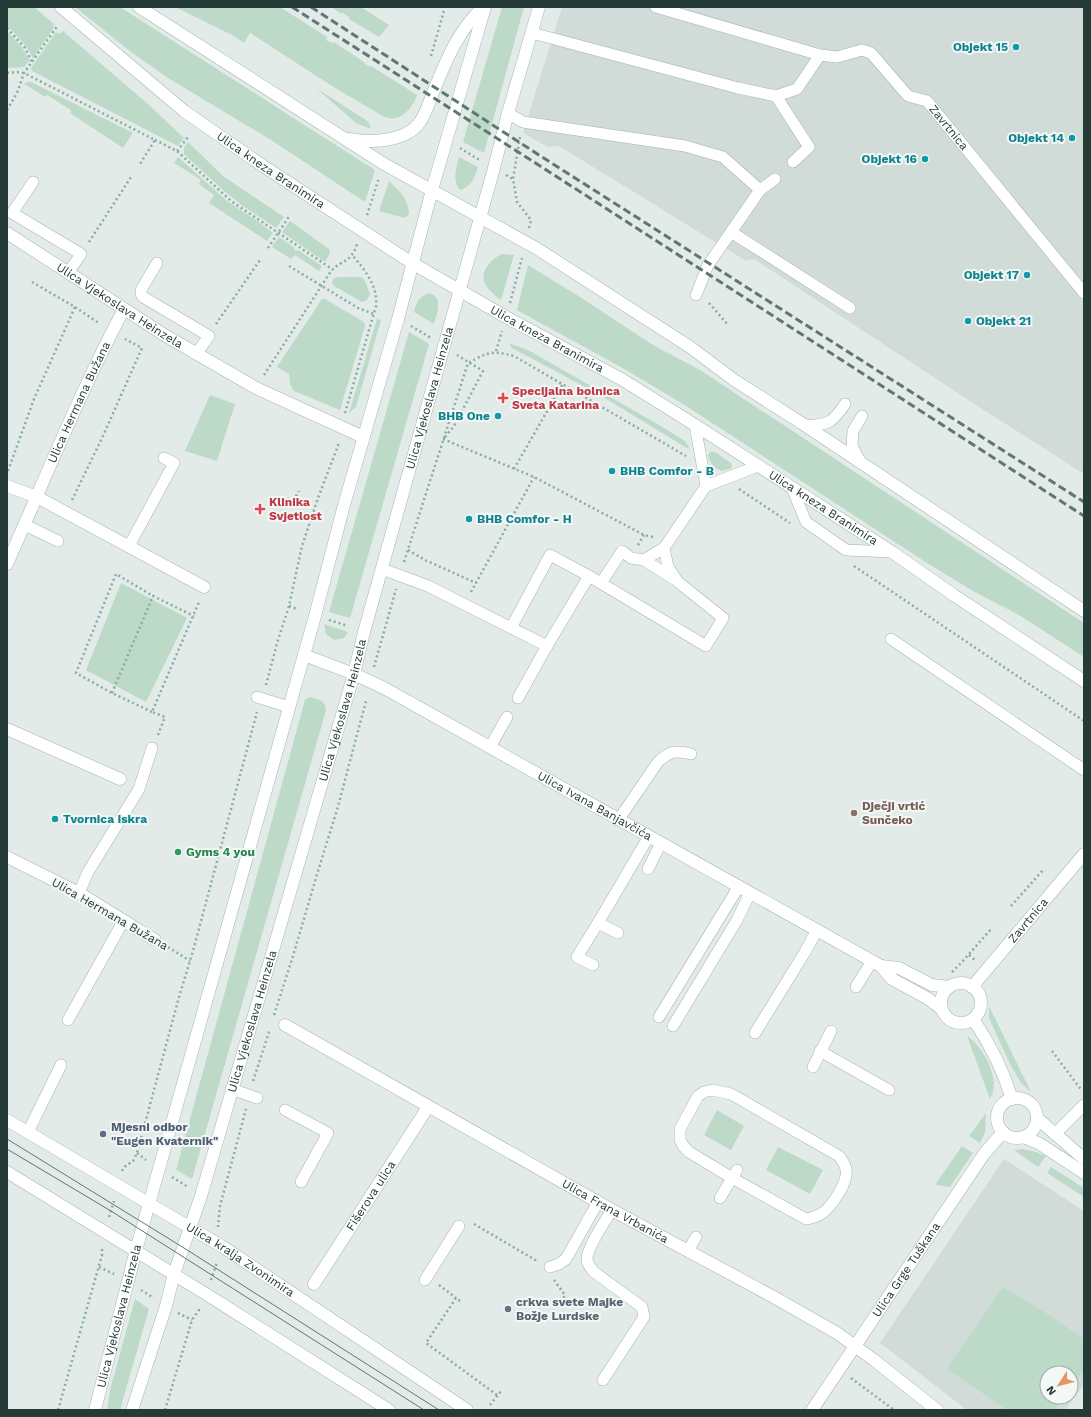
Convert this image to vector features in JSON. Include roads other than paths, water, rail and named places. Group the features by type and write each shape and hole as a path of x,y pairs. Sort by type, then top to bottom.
{"main road":[{"name":"Ulica kneza Branimira","path":"61,7 184,111 263,166 412,263 623,380 695,425 892,552 961,600 1084,681"},
{"path":"139,7 384,164 536,248 690,347 734,380 806,426 1084,611"},
{"name":"Ulica Vjekoslava Heinzela","path":"96,1410 136,1250 304,655 363,437 398,319 432,190 484,7"},
{"path":"344,139 363,142 378,142 403,135 420,123 448,55 472,18 484,7"},
{"name":"Ulica Vjekoslava Heinzela","path":"132,1410 166,1306 174,1274 191,1228 354,674 364,632 539,7"},
{"name":"Ulica Vjekoslava Heinzela","path":"7,233 196,354 256,388 363,437"},
{"name":"Ulica Hermana Bužana","path":"7,564 68,426 124,309"},
{"path":"7,486 37,497 65,514 108,534 204,587"},
{"name":"Ulica Ivana Banjavčića","path":"304,655 377,684 877,963 899,968 932,985 949,988"},
{"path":"7,729 120,779"},
{"name":"Zavrtnica","path":"972,987 1084,854"},
{"name":"Ulica Hermana Bužana","path":"7,857 80,893 156,940"},
{"name":"Ulica Ivana Banjavčića","path":"877,963 892,979 927,998 942,1009"},
{"path":"963,984 972,987 978,994 980,1004 978,1014 968,1022 961,1023 949,1019 942,1009 942,996 953,985 963,984"},
{"path":"973,1019 984,1034 1004,1074 1012,1099"},
{"name":"Ulica Frana Vrbanića","path":"285,1025 612,1210 837,1333 937,1410"},
{"path":"1037,1118 1034,1129 1030,1134 1018,1138 1011,1137 1003,1132 998,1124 999,1111 1006,1102 1012,1099 1019,1099 1028,1102 1034,1109 1037,1118 1084,1159"},
{"name":"Fišerova ulica","path":"314,1284 428,1107"},
{"name":"Ulica kralja Zvonimira","path":"7,1120 233,1254 467,1410"},
{"name":"Ulica Grge Tuškana","path":"812,1410 984,1154 1003,1132"},
{"path":"1024,1137 1040,1144 1084,1172"},
{"path":"7,1172 136,1250 389,1410"}],"lane":[{"name":"Zavrtnica","path":"656,7 820,55 836,57 862,50 871,53 908,96 927,102 1084,292"},
{"path":"532,33 738,88 776,96 797,89 820,55"},
{"path":"776,96 809,147 793,162"},
{"path":"508,114 523,122 685,146 723,157 760,190"},
{"path":"696,295 708,265 760,190 775,179"},
{"path":"33,182 12,213 81,254 68,273"},
{"path":"731,232 850,308"},
{"path":"157,263 141,290 141,294 143,297 208,336 196,354"},
{"path":"806,426 821,425 835,419 845,404"},
{"path":"861,463 852,446 853,431 862,416"},
{"path":"695,425 706,486"},
{"path":"129,546 174,463 164,458"},
{"path":"644,560 664,548 706,486 758,466"},
{"path":"792,488 806,522 846,550 892,552"},
{"path":"25,525 58,541"},
{"path":"664,548 668,567 678,582"},
{"path":"511,628 550,555 589,576 706,646 723,618 678,582 644,560 631,558 622,551 601,583"},
{"path":"382,569 416,581 547,646"},
{"path":"518,698 589,576"},
{"path":"891,639 1084,770"},
{"path":"258,702 289,707"},
{"path":"490,747 507,717"},
{"path":"80,893 88,872 139,789 152,748"},
{"path":"619,819 658,762 671,752 680,751 691,754"},
{"path":"593,966 577,957 649,836"},
{"path":"648,869 661,843"},
{"path":"659,1017 739,886"},
{"path":"673,1026 737,920 750,893"},
{"path":"68,1020 124,920"},
{"path":"598,923 618,933"},
{"path":"755,1033 817,930"},
{"path":"856,986 877,963"},
{"path":"813,1067 830,1031"},
{"path":"820,1051 889,1090"},
{"path":"28,1132 60,1065"},
{"path":"231,1089 253,1097"},
{"path":"712,1090 731,1094 784,1123 839,1156 845,1163 847,1175 843,1185 829,1207 822,1214 814,1218 806,1219 734,1174 689,1152 680,1140 680,1129 698,1096 704,1092 712,1090"},
{"path":"1054,1134 1084,1105"},
{"path":"285,1110 328,1133 301,1182"},
{"path":"720,1198 734,1174"},
{"path":"551,1272 566,1259 598,1202"},
{"path":"603,1380 644,1317 642,1307 594,1272 589,1266 587,1258 590,1248 612,1210"},
{"path":"426,1278 459,1226"},
{"path":"688,1252 696,1236"}],"tram line":[{"path":"7,1139 184,1248 439,1410"},
{"path":"7,1149 111,1211 424,1410"}],"railway":[{"path":"292,7 1084,516"},
{"path":"311,7 542,157 1084,502"}],"place":[{"name":"Objekt 15","path":"1016,47"},
{"name":"Objekt 14","path":"1072,138"},
{"name":"Objekt 16","path":"925,159"},
{"name":"Objekt 17","path":"1027,275"},
{"name":"Objekt 21","path":"968,321"},
{"name":"Specijalna bolnica Sveta Katarina","path":"503,398"},
{"name":"BHB One","path":"498,416"},
{"name":"BHB Comfor - B","path":"612,471"},
{"name":"Klinika Svjetlost","path":"260,509"},
{"name":"BHB Comfor - H","path":"469,519"},
{"name":"Dječji vrtić Sunčeko","path":"854,813"},
{"name":"Tvornica Iskra","path":"55,819"},
{"name":"Gyms 4 you","path":"178,852"},
{"name":"Mjesni odbor \"Eugen Kvaternik\"","path":"103,1134"},
{"name":"crkva svete Majke Božje Lurdske","path":"508,1309"}]}
